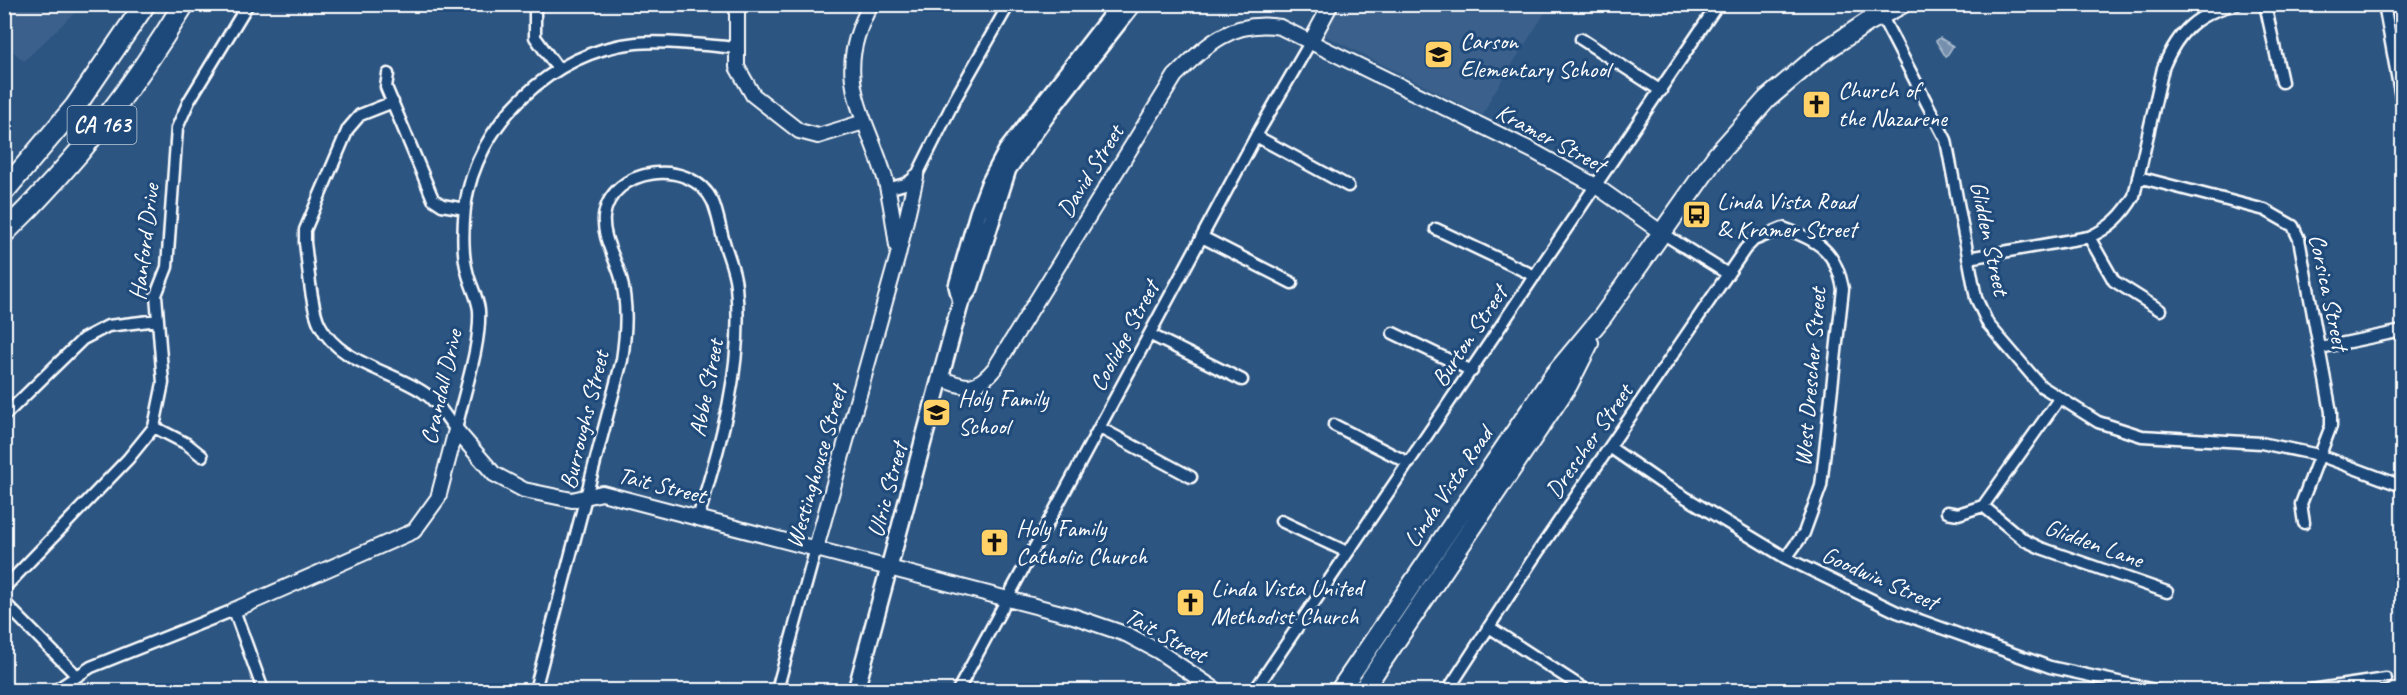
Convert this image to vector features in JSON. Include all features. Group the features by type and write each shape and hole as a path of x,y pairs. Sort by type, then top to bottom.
{"highway":[{"name":"CA 163","path":"4,191 75,107 145,4"},
{"name":"CA 163","path":"4,233 89,142 134,84 184,4"}],"main road":[{"name":"Ulric Street","path":"961,301 957,286 989,184 1022,129 1119,4"},
{"name":"Ulric Street","path":"856,690 961,301 970,288 1008,169 1133,4"},
{"name":"Linda Vista Road","path":"1340,690 1554,375 1603,316 1717,155 1767,99 1820,54 1878,10 1902,4"},
{"name":"Linda Vista Road","path":"1363,690 1568,385 1603,316"}],"street":[{"name":"Hanford Drive","path":"4,588 128,459 154,427 163,383 156,295 166,267 177,128 189,101 248,4"},
{"path":"535,4 535,37 558,69"},
{"path":"737,4 737,67 753,95 799,132 818,136 864,122"},
{"path":"871,4 855,36 851,84 887,189 898,255"},
{"path":"887,189 905,184 916,177 955,99 1009,4"},
{"name":"Coolidge Street","path":"958,690 1010,599 1256,136 1331,4"},
{"name":"Burton Street","path":"1256,690 1718,4"},
{"path":"1968,258 2089,237 2106,230 2126,209 2134,196 2163,68 2170,52 2180,37 2201,15 2237,4"},
{"path":"2265,4 2282,82"},
{"path":"2384,4 2403,103"},
{"name":"Glidden Street","path":"1878,10 1946,140 1976,298 1988,324 2024,369 2059,399 2098,422 2142,436 2261,443 2319,455 2403,486"},
{"name":"David Street","path":"940,378 967,387 982,383 995,368 1175,76 1199,52 1228,32 1247,25 1261,24 1280,27 1311,41"},
{"path":"1581,39 1661,91"},
{"name":"Kramer Street","path":"1311,41 1533,151 1596,186 1662,233 1728,274"},
{"name":"Crandall Drive","path":"56,690 91,667 234,610 414,531 438,498 456,430 477,333 479,311 476,294 467,271 465,209 469,184 477,163 496,129 511,108 539,81 593,52 636,42 736,48"},
{"path":"388,74 386,87 433,199 441,205 465,209"},
{"name":"Tait Street","path":"393,102 360,115 348,129 305,230 305,243 319,324 331,343 423,392 436,403 494,474 524,490 572,500 602,493 1010,599 1128,635 1158,651 1216,690"},
{"path":"1256,136 1348,186"},
{"name":"Abbe Street","path":"644,174 662,172 682,175 698,185 712,201 736,283 739,344 733,385 698,518"},
{"name":"Burroughs Street","path":"535,690 622,360 626,331 626,304 621,278 605,232 604,217 609,203 619,190 644,174"},
{"name":"Westinghouse Street","path":"777,690 898,255 916,177"},
{"name":"Corsica Street","path":"2138,177 2265,210 2293,226 2300,239 2331,412 2331,426 2301,504 2304,523"},
{"name":"West Drescher Street","path":"1778,231 1783,228 1812,238 1829,252 1843,289 1821,486 1804,533 1786,558"},
{"path":"1436,229 1535,276"},
{"name":"Drescher Street","path":"1448,690 1744,249 1755,240 1778,231"},
{"path":"1202,237 1292,283"},
{"path":"2089,237 2114,281 2160,310"},
{"path":"4,416 83,339 108,326 158,320"},
{"path":"2320,348 2403,331"},
{"path":"1393,333 1472,371"},
{"path":"1151,335 1242,380"},
{"path":"1947,512 1958,514 1983,506 2059,399"},
{"path":"1335,425 1408,463"},
{"path":"154,427 187,444 202,456"},
{"path":"1100,428 1191,477"},
{"name":"Goodwin Street","path":"1611,448 1660,482 1786,558 1897,612 1977,643 2050,667 2155,690"},
{"name":"Glidden Lane","path":"1983,506 2025,540 2041,548 2167,592"},
{"path":"1281,521 1347,552"},
{"path":"4,602 77,676"},
{"path":"234,610 263,690"},
{"path":"1489,627 1586,690"},
{"path":"2311,690 2386,679"}],"shaded area":[{"path":"4,5 83,5 24,61 5,44"},
{"name":"Carson Elementary School","path":"1337,5 1550,5 1492,96 1483,115 1322,34"},
{"path":"1940,38 1953,46 1946,57 1936,41"}],"place":[{"name":"Carson Elementary School","path":"1439,55"},
{"name":"Church of the Nazarene","path":"1817,104"},
{"name":"Linda Vista Road & Kramer Street","path":"1696,215"},
{"name":"Holy Family School","path":"937,412"},
{"name":"Holy Family Catholic Church","path":"995,542"},
{"name":"Linda Vista United Methodist Church","path":"1190,602"}]}
